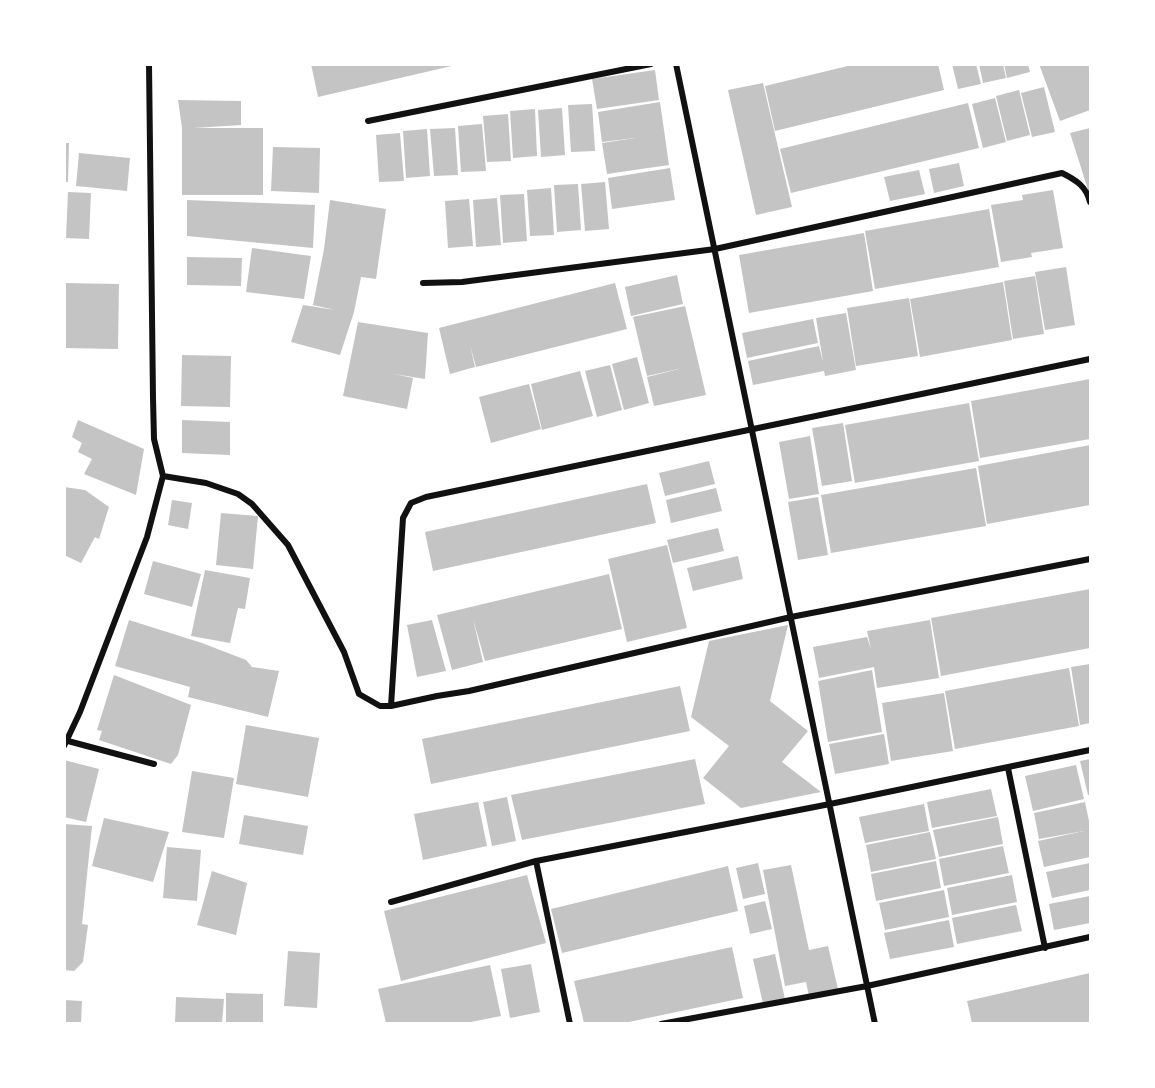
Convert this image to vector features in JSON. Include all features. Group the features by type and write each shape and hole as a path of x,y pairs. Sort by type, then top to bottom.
{"street":[{"path":"150,64 154,439 163,476 147,537 66,744 154,764"},
{"path":"368,121 651,64"},
{"path":"676,64 875,1023"},
{"path":"423,283 462,282 715,249 1062,173 1087,190 1090,202"},
{"path":"391,706 403,518 411,503 426,497 1090,359"},
{"path":"163,476 206,483 238,494 252,504 288,545 344,652 359,694 380,706 391,706 481,689 791,617 1090,559"},
{"path":"391,902 536,861 830,804 1090,750"},
{"path":"1008,768 1045,948"},
{"path":"536,861 570,1023"},
{"path":"661,1023 867,986 1090,938"}],"building":[{"path":"311,64 456,64 456,65 318,97"},
{"path":"856,64 938,64 944,90 775,131 765,86"},
{"path":"952,64 976,64 981,84 958,89"},
{"path":"979,64 1003,64 1006,78 983,83"},
{"path":"1004,64 1028,64 1030,72 1007,78"},
{"path":"1039,64 1089,64 1090,110 1060,121"},
{"path":"655,70 659,100 597,109 592,79"},
{"path":"763,83 792,207 756,215 728,90"},
{"path":"1044,87 1055,132 1032,137 1021,93"},
{"path":"1019,90 1030,135 1007,141 996,96"},
{"path":"995,98 1006,142 983,148 972,104"},
{"path":"178,100 241,101 241,125 194,128 263,128 263,195 182,195 182,128"},
{"path":"660,102 669,165 607,174 602,143 635,138 602,142 598,112"},
{"path":"968,103 979,148 791,193 780,149"},
{"path":"592,104 595,151 571,152 568,105"},
{"path":"562,108 565,155 541,157 538,110"},
{"path":"535,109 537,156 513,158 510,111"},
{"path":"508,114 511,161 487,162 483,116"},
{"path":"482,124 486,171 461,172 458,126"},
{"path":"455,128 458,175 434,176 430,129"},
{"path":"1090,128 1090,196 1070,133"},
{"path":"427,129 430,176 406,178 403,131"},
{"path":"400,133 404,181 379,182 376,135"},
{"path":"64,143 69,143 68,182 64,182"},
{"path":"273,147 320,148 319,193 271,191"},
{"path":"79,153 130,158 127,191 76,186"},
{"path":"959,163 964,186 934,193 929,169"},
{"path":"670,168 675,200 612,209 608,178"},
{"path":"919,170 925,194 890,201 884,177"},
{"path":"605,182 609,229 585,231 581,184"},
{"path":"578,184 581,230 557,232 554,185"},
{"path":"551,188 554,235 530,236 527,190"},
{"path":"1053,190 1063,248 1031,253 1032,257 1001,262 991,205 1023,200 1022,195"},
{"path":"68,192 91,193 89,239 66,238"},
{"path":"524,194 527,241 503,243 500,195"},
{"path":"497,198 501,245 476,247 473,200"},
{"path":"469,199 473,246 448,248 445,201"},
{"path":"187,200 315,205 313,248 187,236"},
{"path":"330,200 386,209 376,279 361,277 354,312 340,355 291,342 303,305 335,310 313,305 324,249"},
{"path":"989,209 999,267 875,289 865,231"},
{"path":"864,233 873,291 749,313 739,255"},
{"path":"252,248 311,256 304,299 246,292"},
{"path":"187,257 242,258 241,286 187,285"},
{"path":"1066,267 1075,325 1045,330 1035,272"},
{"path":"677,275 683,304 631,316 625,287"},
{"path":"1035,276 1044,334 1013,339 1004,281"},
{"path":"1003,282 1012,340 920,357 910,299"},
{"path":"64,283 119,284 118,349 64,348"},
{"path":"615,283 627,329 476,367 470,345 475,367 450,374 439,328"},
{"path":"909,298 918,356 856,366 847,308"},
{"path":"685,306 706,395 654,406 647,377 683,368 647,376 633,317"},
{"path":"846,313 856,370 825,376 824,371 753,385 748,361 819,346 823,362 816,318"},
{"path":"813,319 818,343 747,358 742,333"},
{"path":"358,322 428,333 425,379 394,374 413,378 407,409 343,396"},
{"path":"182,355 231,356 230,407 181,406"},
{"path":"637,357 649,403 624,410 612,364"},
{"path":"610,365 622,410 597,417 585,371"},
{"path":"580,371 593,416 542,430 531,384"},
{"path":"1090,379 1090,439 980,458 971,401"},
{"path":"529,384 541,429 491,443 479,397"},
{"path":"969,403 979,461 855,483 845,425"},
{"path":"78,420 144,449 136,495 84,474 92,459 78,452 82,443 72,437"},
{"path":"182,420 230,422 230,455 182,453"},
{"path":"843,423 852,481 822,486 812,428"},
{"path":"810,436 819,494 789,499 779,442"},
{"path":"1090,445 1090,505 987,524 978,466"},
{"path":"709,461 715,484 665,496 659,473"},
{"path":"976,468 986,526 831,553 821,495"},
{"path":"647,484 656,523 433,571 425,532"},
{"path":"64,487 85,490 109,507 99,539 95,537 81,563 64,555"},
{"path":"716,488 722,511 671,523 666,500"},
{"path":"818,497 828,555 798,560 788,502"},
{"path":"172,500 192,503 188,529 168,525"},
{"path":"221,513 258,516 253,569 216,565"},
{"path":"718,528 724,551 673,563 667,540"},
{"path":"667,545 687,628 627,642 608,559"},
{"path":"738,556 743,579 693,591 687,568"},
{"path":"153,561 201,574 192,607 144,594"},
{"path":"205,570 250,578 245,609 238,608 230,643 191,636"},
{"path":"609,574 622,629 485,661 473,619 483,662 452,670 437,615"},
{"path":"1090,589 1090,648 941,676 931,618"},
{"path":"129,620 202,643 246,660 252,667 279,671 268,717 188,697 190,687 115,666"},
{"path":"432,620 446,671 417,677 407,625"},
{"path":"930,620 939,678 877,688 874,667 819,678 813,647 867,637 871,649 867,631"},
{"path":"788,625 770,701 808,731 782,762 821,792 741,808 703,778 729,746 691,717 709,641"},
{"path":"1090,664 1090,723 1080,725 1071,667"},
{"path":"1069,668 1079,726 955,749 945,691"},
{"path":"872,670 882,732 828,742 818,681"},
{"path":"114,675 191,705 178,755 171,764 99,740 102,731 97,730"},
{"path":"680,686 690,731 431,784 422,739"},
{"path":"944,693 953,751 891,761 882,703"},
{"path":"246,725 319,738 308,797 236,784"},
{"path":"884,734 889,764 835,774 829,744"},
{"path":"695,759 705,804 522,840 511,795"},
{"path":"1090,759 1090,795 1088,795 1080,761"},
{"path":"64,760 99,769 86,822 64,817"},
{"path":"1076,765 1084,799 1033,811 1025,776"},
{"path":"192,771 234,778 224,838 182,832"},
{"path":"991,789 997,816 932,828 927,802"},
{"path":"507,797 516,841 492,846 483,802"},
{"path":"478,802 487,846 423,860 414,814"},
{"path":"1085,802 1090,826 1090,857 1044,867 1038,841 1084,831 1039,839 1034,813"},
{"path":"924,804 929,831 865,843 859,817"},
{"path":"244,815 308,826 303,855 239,844"},
{"path":"998,817 1003,844 939,857 933,830"},
{"path":"104,818 169,832 153,882 92,866"},
{"path":"64,824 92,826 82,924 88,925 83,962 74,971 64,970"},
{"path":"930,832 936,859 871,872 866,845"},
{"path":"1003,846 1009,873 944,886 939,859"},
{"path":"167,847 201,850 197,901 163,898"},
{"path":"936,861 941,888 876,901 871,874"},
{"path":"758,863 765,894 743,899 736,868"},
{"path":"1090,863 1090,890 1052,898 1046,872"},
{"path":"791,865 809,950 828,946 838,989 809,996 806,982 785,986 763,870"},
{"path":"728,866 738,911 562,953 551,909"},
{"path":"212,871 247,883 236,935 197,925"},
{"path":"527,875 546,943 401,981 384,911"},
{"path":"1012,875 1017,902 952,915 947,888"},
{"path":"944,890 949,917 885,930 879,903"},
{"path":"1090,896 1090,923 1054,930 1049,904"},
{"path":"765,901 772,929 750,934 744,906"},
{"path":"1016,905 1022,931 957,944 952,918"},
{"path":"949,920 954,947 890,959 884,933"},
{"path":"732,947 743,998 624,1023 584,1023 574,981"},
{"path":"288,951 320,953 317,1008 284,1006"},
{"path":"775,954 785,999 763,1004 753,959"},
{"path":"531,964 540,1012 510,1018 501,969"},
{"path":"490,965 501,1016 466,1023 386,1023 378,989"},
{"path":"1090,973 1090,1023 972,1023 967,1001"},
{"path":"226,993 263,994 263,1023 226,1023"},
{"path":"176,997 224,999 222,1023 175,1023"},
{"path":"64,1000 82,1001 81,1023 64,1023"}]}
